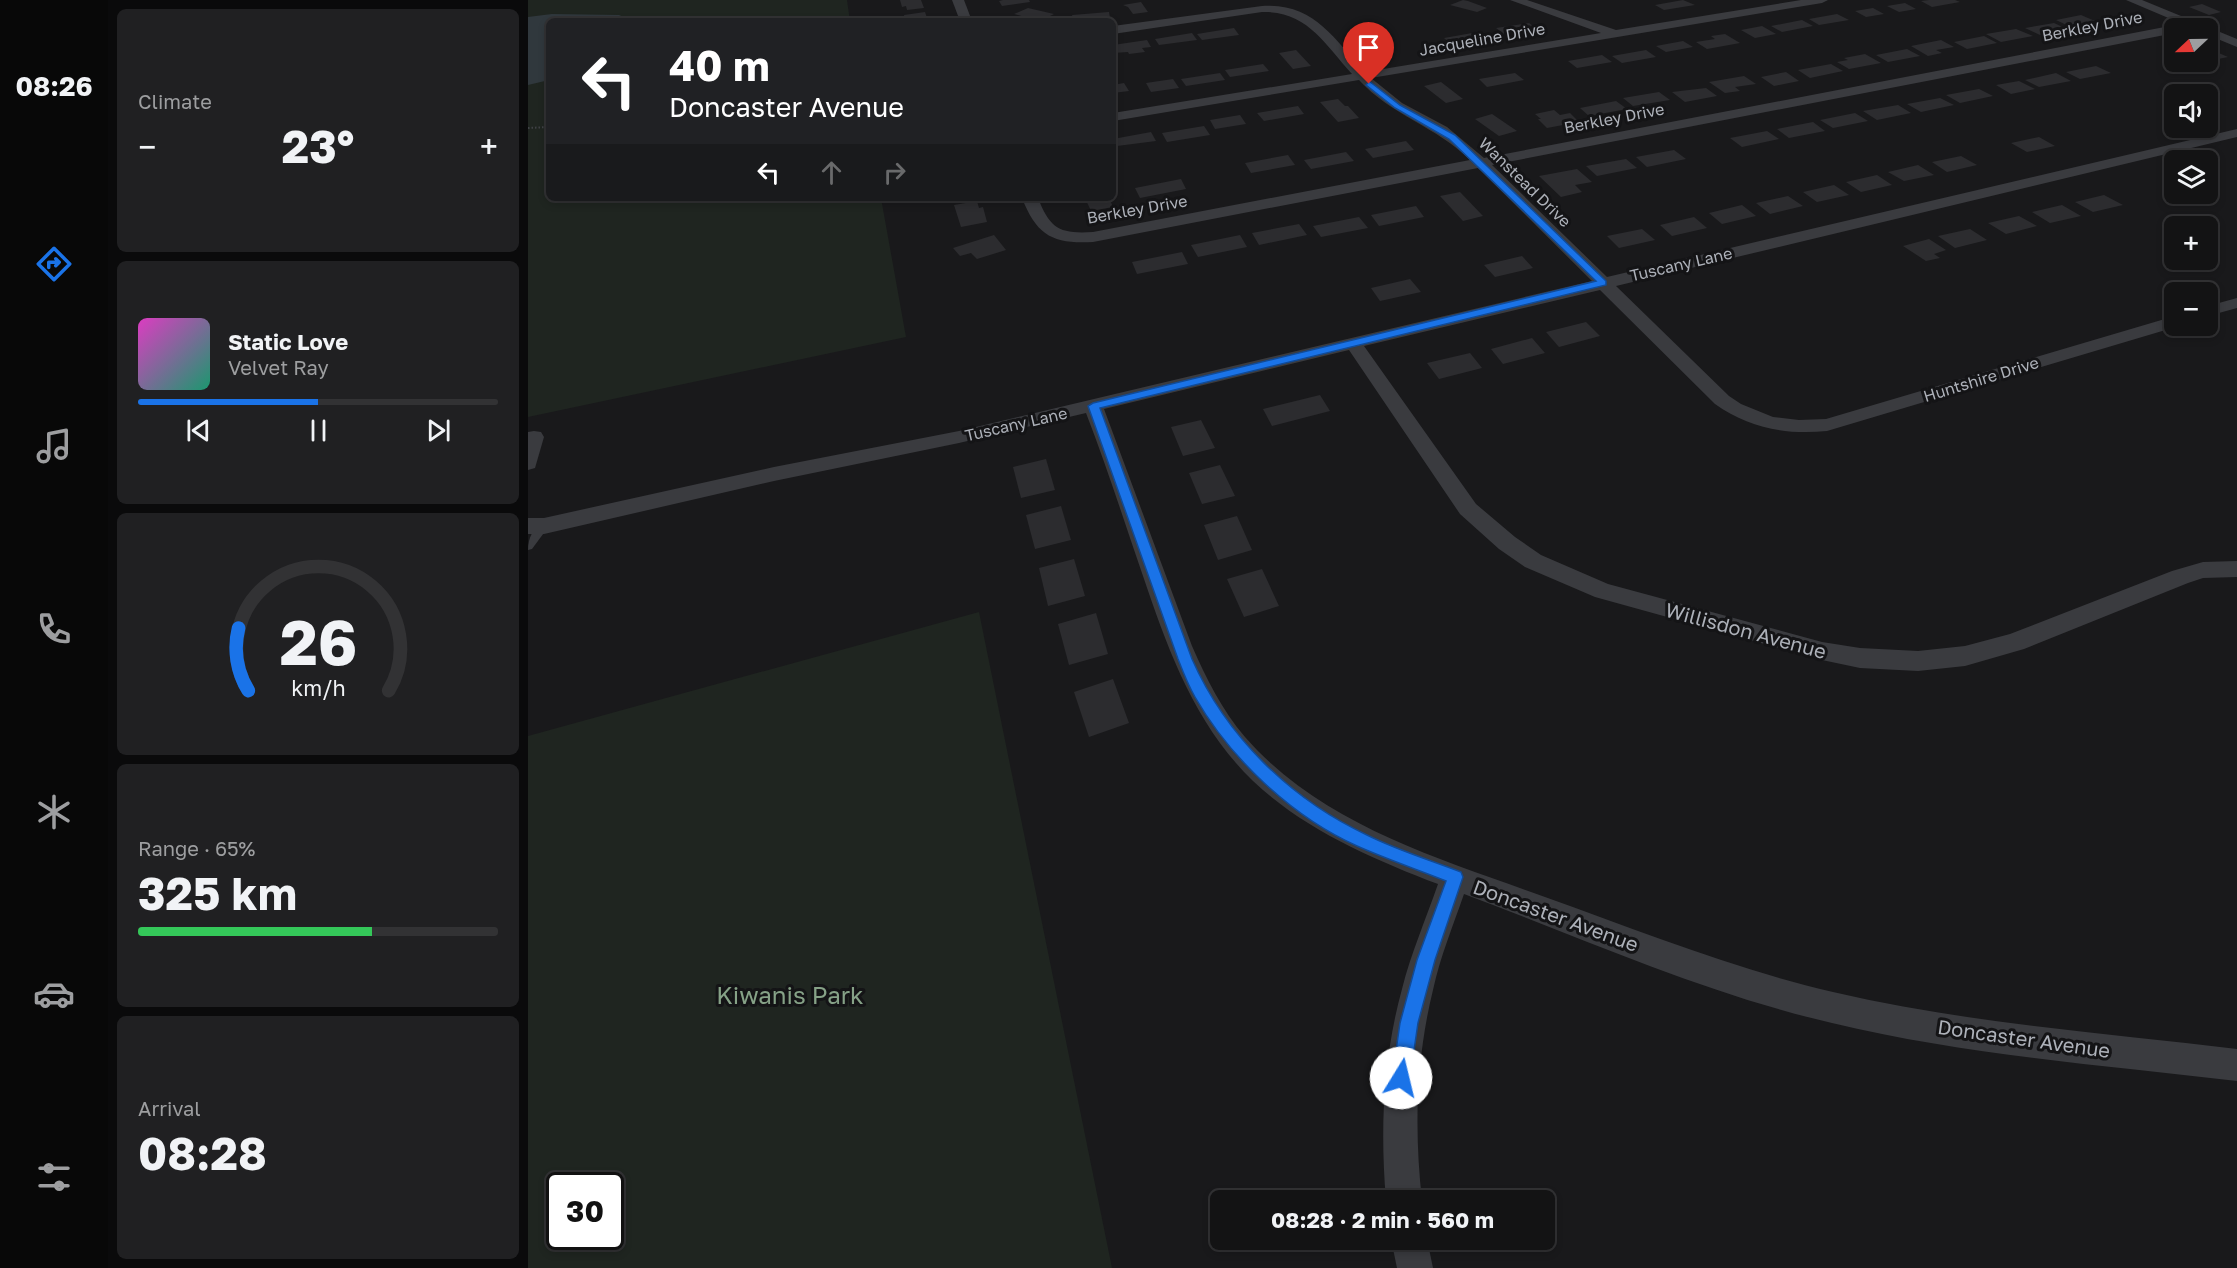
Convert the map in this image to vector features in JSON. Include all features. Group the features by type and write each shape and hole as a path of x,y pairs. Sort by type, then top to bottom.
{"street":[{"path":"958,0 965,18"},
{"path":"1516,0 1613,34"},
{"name":"Jacqueline Drive","path":"1116,117 1822,0"},
{"path":"2132,0 2175,18"},
{"name":"Wanstead Drive","path":"1116,29 1197,12 1293,10 1308,19 1375,90 1397,106 1452,137 1722,400 1743,414 1786,427"},
{"name":"Berkley Drive","path":"1031,201 1040,222 1060,234 1078,237 1101,236 2164,31"},
{"path":"2218,35 2237,44"},
{"name":"Tuscany Lane","path":"536,526 774,474 959,437 2237,133"},
{"path":"2222,307 2237,317"},
{"name":"Huntshire Drive","path":"1786,427 1827,424 2164,324"},
{"name":"Willisdon Avenue","path":"1353,343 1468,509 1507,543 1533,561 1603,591 1822,651 1918,661 1965,656 2015,642 2180,577 2203,570 2237,569"},
{"name":"Doncaster Avenue","path":"1093,406 1180,647 1200,693 1228,735 1254,764 1321,817 1361,840 1455,877 1708,971 1831,1007 1993,1036 2237,1065"},
{"path":"528,463 534,437"},
{"path":"1404,1190 1401,1078 1409,1023 1426,960 1455,877"},
{"path":"1411,1250 1415,1268"}],"lane":[{"path":"528,546 536,526"}],"path":[{"path":"528,128 546,127"}],"green space":[{"path":"528,0 847,0 850,18 546,18 546,201 882,201 906,337 528,417"},
{"name":"Kiwanis Park","path":"979,612 1112,1268 528,1268 528,736"}],"shaded area":[{"path":"552,14 619,15 626,18 546,18 546,81 528,85 528,17"}],"building":[{"path":"900,0 921,0 924,8 907,10 906,6 902,7"},
{"path":"1029,0 1030,2 1002,6 999,1"},
{"path":"1463,0 1487,8 1477,12 1450,5"},
{"path":"1683,0 1695,5 1664,10 1655,5"},
{"path":"1921,1 1960,2 1932,7"},
{"path":"1141,2 1148,12 1133,14 1128,7 1123,5"},
{"path":"1905,3 1916,9 1899,12 1887,6"},
{"path":"2202,4 2221,12 2209,15 2189,7"},
{"path":"1028,8 1054,14 1046,18 1029,18 1014,14"},
{"path":"1873,8 1884,14 1866,17 1855,11"},
{"path":"925,12 927,18 904,18 904,15"},
{"path":"1109,12 1110,18 1073,18 1072,15"},
{"path":"1837,14 1849,20 1819,25 1809,19"},
{"path":"2081,15 2095,21 2080,24 2086,27 2075,29 2056,20"},
{"path":"1802,20 1813,26 1782,32 1771,26"},
{"path":"1529,23 1537,29 1504,34 1496,28"},
{"path":"2054,23 2067,29 2040,35 2025,28"},
{"path":"1762,26 1776,34 1755,38 1741,30"},
{"path":"1234,28 1239,35 1202,40 1197,34"},
{"path":"2016,29 2033,36 2001,42 1986,34"},
{"path":"1478,32 1486,39 1451,44 1444,38"},
{"path":"1192,33 1197,40 1159,45 1155,39"},
{"path":"1725,34 1740,43 1707,49 1696,42 1715,39 1711,36"},
{"path":"1984,36 1997,43 1967,49 1954,42"},
{"path":"1147,40 1151,47 1142,48 1145,52 1129,54 1128,52 1116,53 1116,45"},
{"path":"1941,40 1954,47 1936,50 1942,53 1928,56 1911,46"},
{"path":"1683,41 1693,47 1666,52 1656,46"},
{"path":"1907,49 1920,56 1888,62 1876,55"},
{"path":"1296,50 1311,66 1293,69 1279,53"},
{"path":"1646,50 1656,57 1622,63 1612,56"},
{"path":"2218,53 2228,57 2218,59"},
{"path":"1865,54 1881,63 1849,69 1837,62 1848,60 1844,58"},
{"path":"1602,55 1612,62 1577,68 1568,61"},
{"path":"1263,64 1269,71 1230,77 1225,70"},
{"path":"1831,64 1843,71 1810,78 1798,70"},
{"path":"2096,66 2111,73 2080,79 2066,72"},
{"path":"1786,72 1799,81 1774,86 1761,77"},
{"path":"1220,73 1225,80 1186,86 1181,79"},
{"path":"1515,73 1524,80 1487,87 1479,79"},
{"path":"2056,73 2071,81 2039,87 2025,80"},
{"path":"1744,76 1756,84 1735,87 1740,91 1725,93 1709,82"},
{"path":"1173,79 1179,88 1151,92 1146,83"},
{"path":"2019,81 2035,89 2011,94 1996,85"},
{"path":"1441,82 1463,99 1446,103 1424,86"},
{"path":"1124,83 1129,91 1116,93 1116,84"},
{"path":"1706,88 1717,96 1685,102 1672,92"},
{"path":"1979,89 1993,96 1960,103 1946,95"},
{"path":"1659,92 1670,100 1633,106 1623,98"},
{"path":"1940,98 1954,105 1921,112 1907,104"},
{"path":"1338,99 1359,118 1338,122 1320,102"},
{"path":"1616,101 1627,109 1589,116 1580,108"},
{"path":"1898,105 1911,113 1877,120 1863,111"},
{"path":"1298,106 1304,114 1264,121 1257,113"},
{"path":"1554,110 1560,115 1570,113 1579,122 1547,128 1535,114"},
{"path":"1855,113 1868,121 1833,128 1820,120"},
{"path":"1492,114 1517,131 1499,136 1475,119"},
{"path":"1240,115 1246,124 1215,129 1210,120"},
{"path":"1813,122 1825,131 1789,138 1777,129"},
{"path":"1204,126 1210,135 1167,142 1162,133"},
{"path":"1767,131 1779,139 1742,147 1730,138"},
{"path":"1151,132 1156,141 1117,146 1116,138"},
{"path":"2039,137 2055,146 2027,152 2011,143"},
{"path":"1406,141 1414,150 1373,158 1365,149"},
{"path":"1674,150 1686,159 1647,167 1636,157"},
{"path":"1346,152 1354,161 1311,169 1304,160"},
{"path":"1288,155 1295,165 1251,173 1245,163"},
{"path":"1961,156 1977,165 1947,172 1932,162"},
{"path":"1626,159 1637,168 1597,176 1586,166"},
{"path":"1918,165 1934,175 1904,181 1888,172"},
{"path":"1577,169 1592,182 1575,185 1582,192 1561,197 1539,176"},
{"path":"1877,175 1892,185 1861,192 1846,182"},
{"path":"1181,179 1186,189 1140,198 1135,188"},
{"path":"1834,185 1849,195 1817,202 1803,192"},
{"path":"1460,192 1483,216 1463,221 1440,196"},
{"path":"2104,195 2123,205 2093,212 2075,202"},
{"path":"1788,196 1803,206 1770,214 1756,203"},
{"path":"977,201 979,208 983,207 987,222 961,227 954,205"},
{"path":"1086,201 1110,201 1113,207 1091,211"},
{"path":"1742,205 1756,216 1722,224 1709,213"},
{"path":"2062,205 2081,216 2050,223 2032,212"},
{"path":"1416,206 1424,217 1379,226 1371,215"},
{"path":"2019,216 2037,226 2006,234 1988,223"},
{"path":"1359,217 1368,228 1321,237 1313,226"},
{"path":"1694,217 1707,228 1672,236 1660,225"},
{"path":"1299,224 1307,235 1259,245 1252,233"},
{"path":"1642,229 1655,240 1619,248 1607,236"},
{"path":"1970,229 1987,240 1955,248 1938,236"},
{"path":"994,235 1006,250 977,259 971,253 960,256 953,248"},
{"path":"1240,235 1247,247 1198,257 1191,245"},
{"path":"1929,239 1946,250 1934,254 1940,258 1926,261 1903,246"},
{"path":"1182,252 1188,264 1137,274 1132,262"},
{"path":"1522,256 1533,268 1495,277 1484,265"},
{"path":"1410,279 1421,292 1380,301 1371,288"},
{"path":"1586,322 1600,336 1559,347 1546,332"},
{"path":"1532,338 1545,353 1503,364 1491,349"},
{"path":"1470,353 1482,368 1439,379 1427,363"},
{"path":"1320,395 1330,411 1272,426 1263,409"},
{"path":"1201,420 1215,448 1183,456 1171,427"},
{"path":"1046,459 1055,490 1021,498 1013,467"},
{"path":"1220,465 1235,496 1202,504 1189,473"},
{"path":"1061,506 1071,540 1035,549 1026,515"},
{"path":"1237,516 1252,550 1218,560 1204,525"},
{"path":"1074,559 1085,596 1048,606 1039,568"},
{"path":"1262,569 1279,606 1244,617 1227,579"},
{"path":"1096,613 1108,654 1069,665 1058,624"},
{"path":"1113,679 1129,723 1089,737 1074,692"}],"route":[{"path":"1369,84 1397,106 1432,124 1470,152 1603,283 1093,406 1180,647 1200,693 1215,718 1254,764 1295,799 1321,817 1361,840 1455,877 1426,960 1409,1023 1401,1078"}]}
